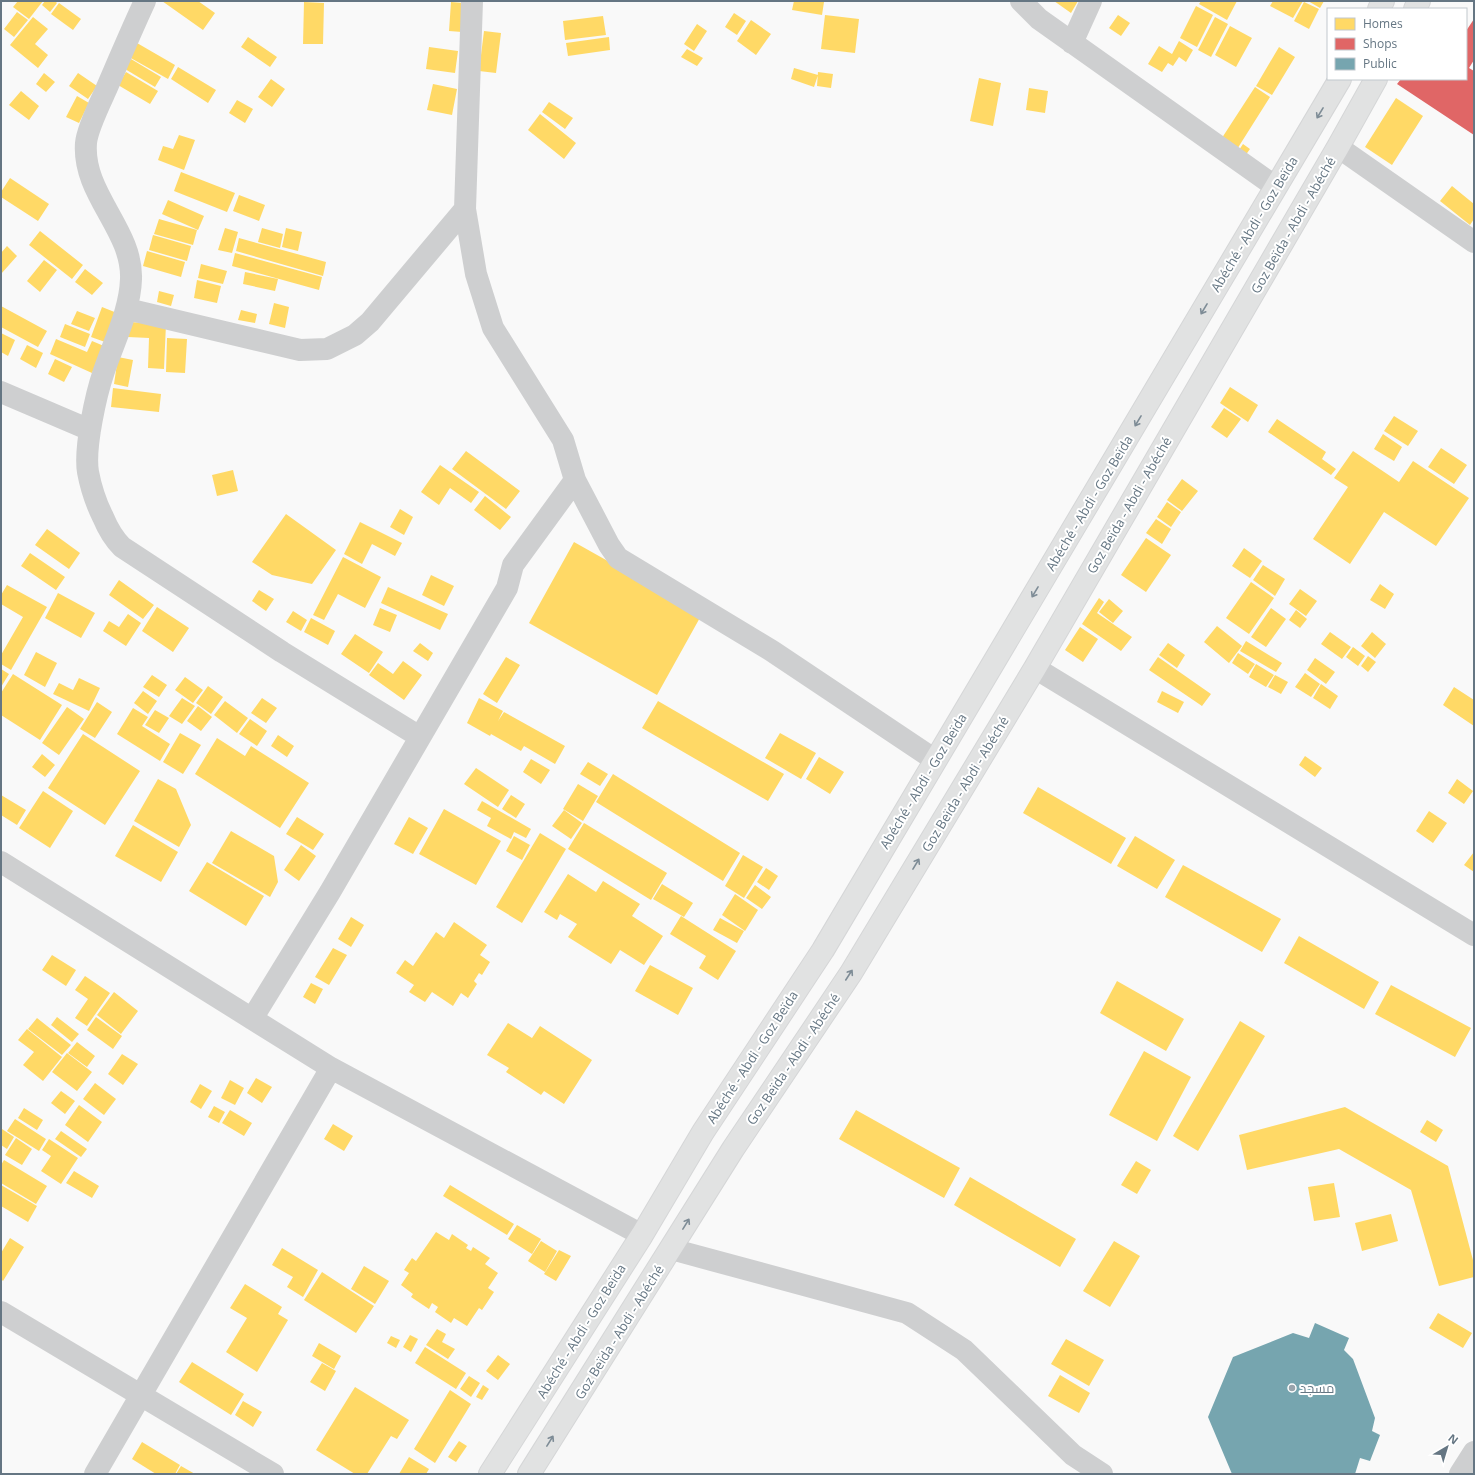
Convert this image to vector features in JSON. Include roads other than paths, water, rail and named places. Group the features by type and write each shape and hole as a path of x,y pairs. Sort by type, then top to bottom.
{"main road":[{"name":"Abéché - Abdi - Goz Beïda","path":"490,1474 642,1235 703,1132 823,950 1339,80"},
{"name":"Goz Beïda - Abdi - Abéché","path":"529,1474 733,1149 851,973 1034,668 1338,147 1375,80"},
{"path":"703,1132 733,1149"}],"street":[{"path":"145,1 98,109 86,143 89,170 101,202 122,238 130,263 131,278 127,309 103,373 90,430 88,470 95,501 112,537 122,547 282,652 420,737"},
{"path":"472,1 465,210 476,274 493,328 563,440 575,480 609,545 618,558 772,651 935,760"},
{"path":"1022,1 1039,19 1276,187"},
{"path":"1072,43 1091,1"},
{"path":"1338,147 1474,242"},
{"path":"127,309 300,350 327,349 355,335 370,322 465,210"},
{"path":"1,392 90,430"},
{"path":"252,1019 330,892 507,588 513,565 575,480"},
{"path":"1034,668 1474,935"},
{"path":"1,862 331,1068 642,1235"},
{"path":"95,1474 331,1068"},
{"path":"671,1249 907,1313 964,1350 1073,1454 1102,1474"},
{"path":"1,1312 141,1397 273,1474"},
{"path":"1460,1474 1474,1452"}],"place":[{"name":"مسجد","path":"1292,1388"}]}
